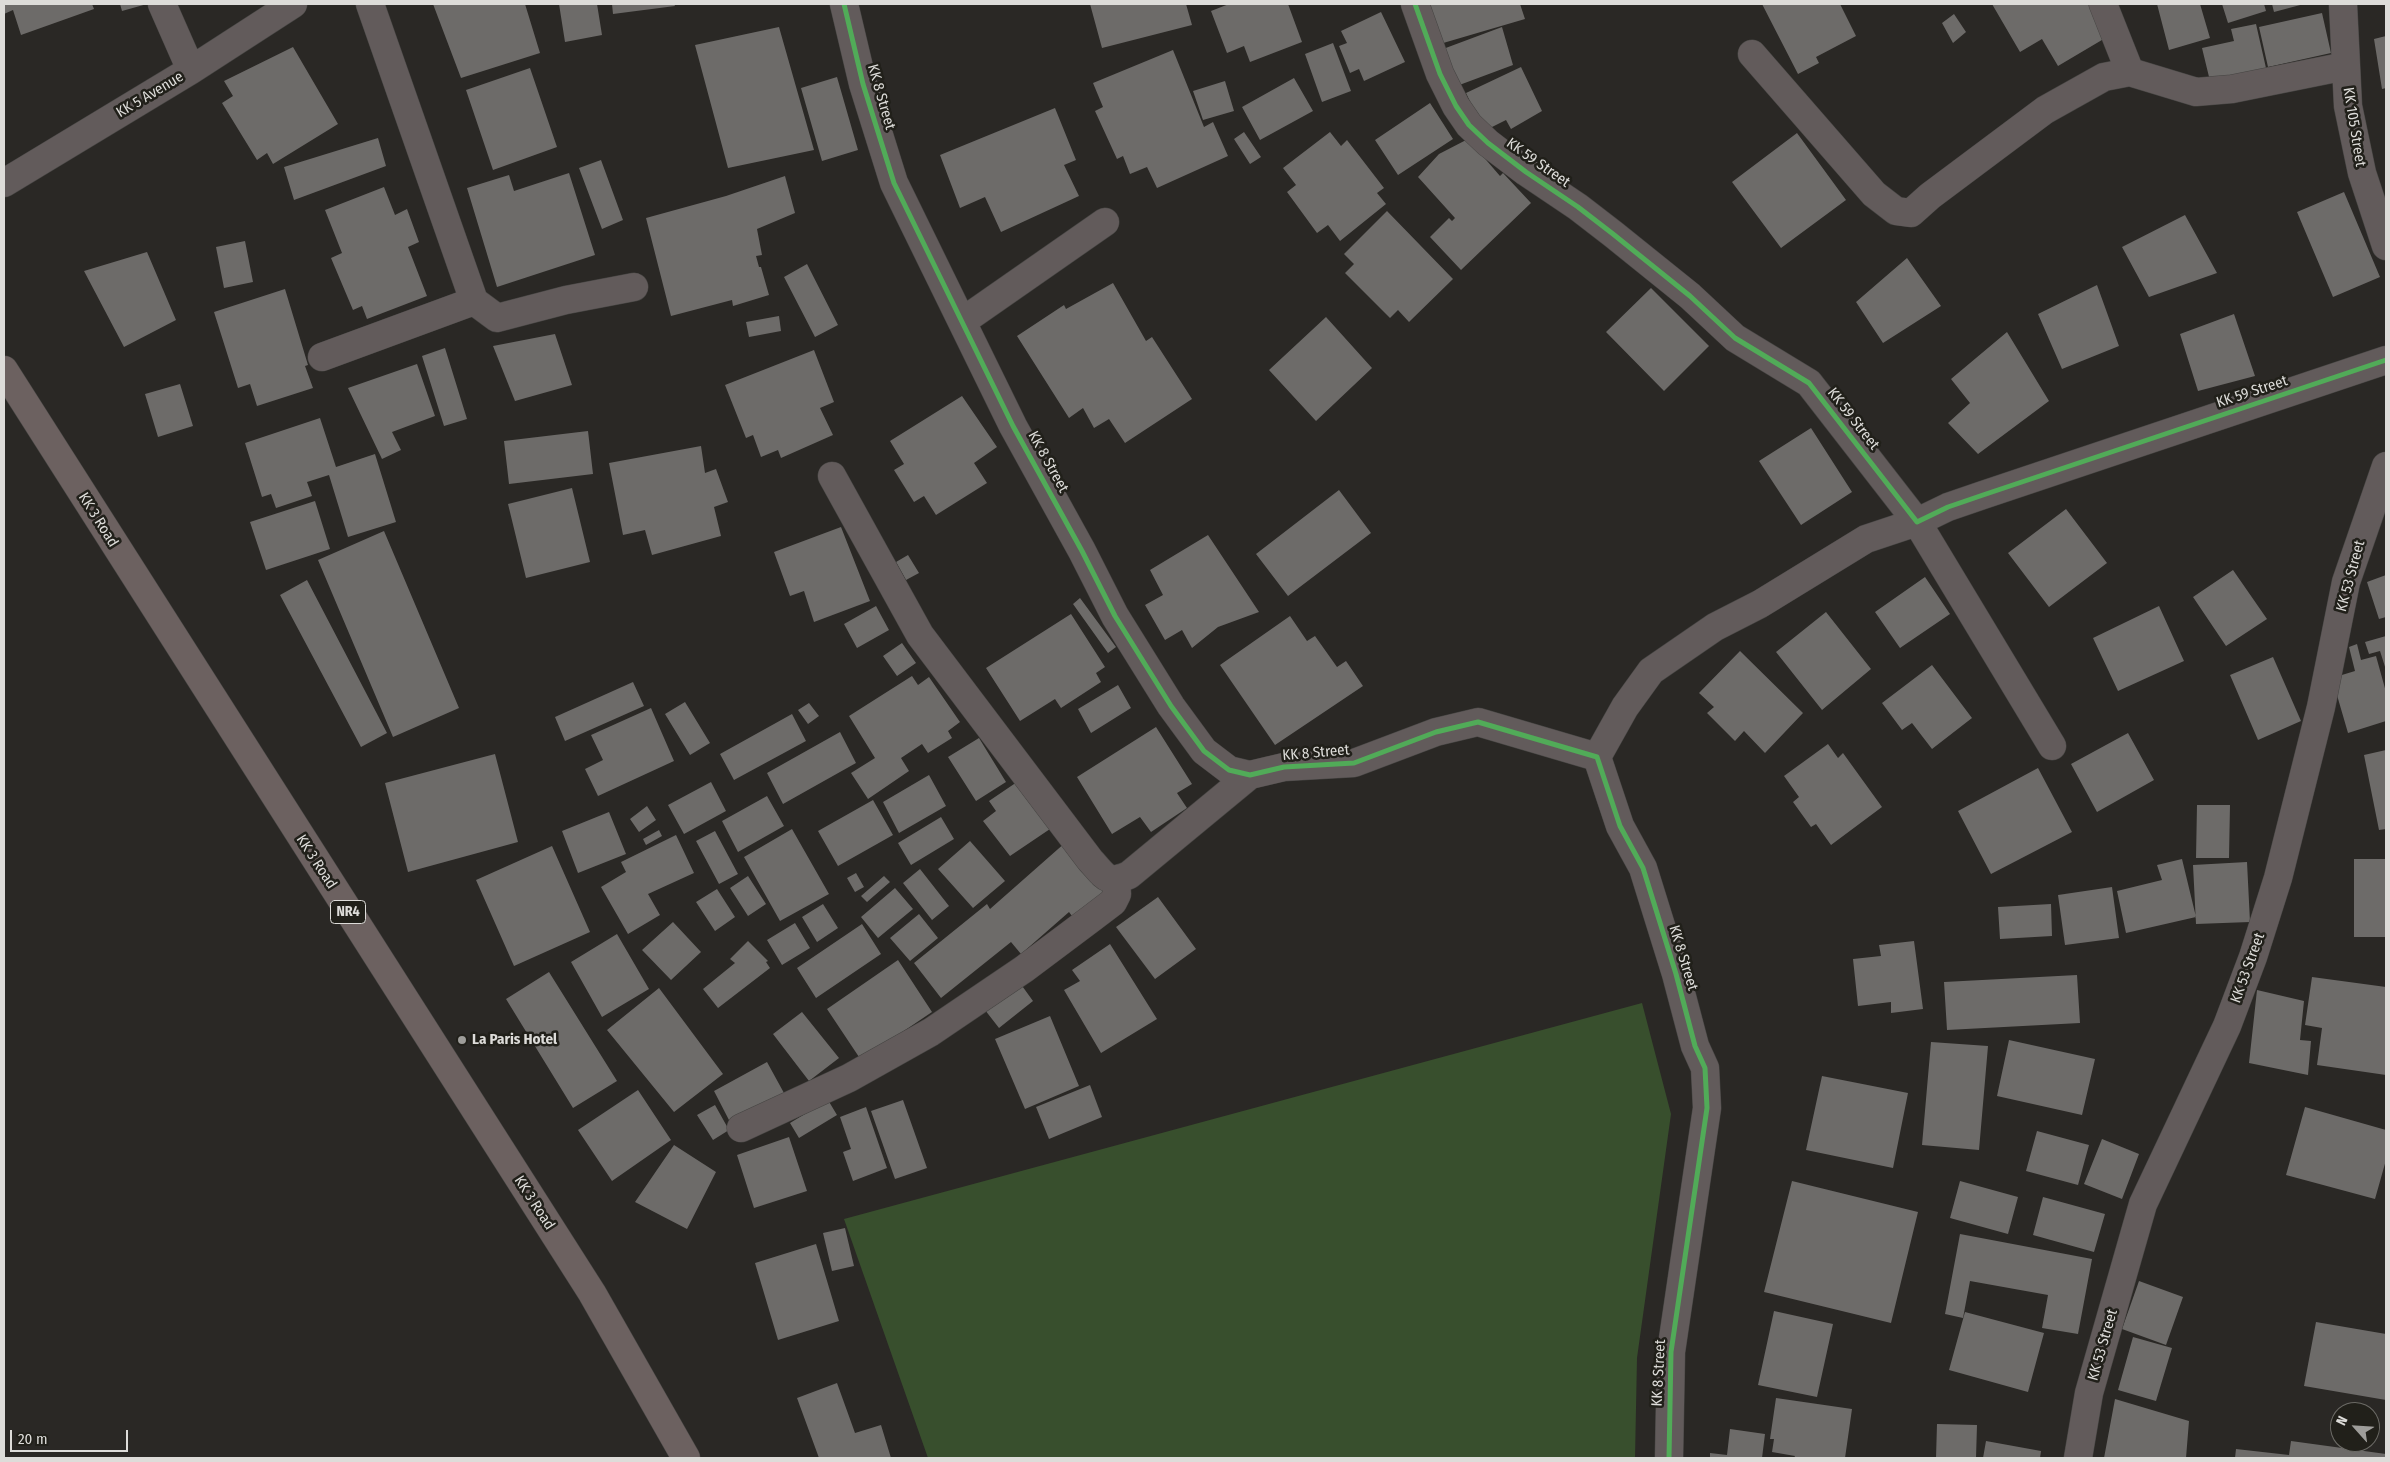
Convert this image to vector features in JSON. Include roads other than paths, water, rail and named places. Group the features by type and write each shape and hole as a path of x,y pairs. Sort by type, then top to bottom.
{"highway":[{"name":"KK 3 Road","path":"4,370 592,1293 686,1458"}],"street":[{"path":"162,4 190,70"},
{"name":"KK 5 Avenue","path":"4,183 190,70 293,4"},
{"path":"370,4 474,301 497,318 566,300 634,287"},
{"name":"KK 8 Street","path":"844,4 863,84 894,183 1013,426 1082,551 1115,616 1171,706 1204,751 1229,770 1250,775 1284,767 1354,763 1436,732 1478,722 1597,757 1620,826 1642,868 1676,974 1695,1046 1705,1068 1707,1108 1671,1352 1669,1458"},
{"name":"KK 59 Street","path":"1415,4 1440,74 1456,106 1469,125 1488,143 1526,172 1578,207 1613,234 1690,296 1735,338 1809,383 1917,522 1983,495 2386,360"},
{"path":"2103,4 2130,72"},
{"name":"KK 105 Street","path":"2343,4 2348,106 2362,173 2386,246"},
{"path":"1752,54 1874,194 1896,211 1911,213 1930,196 2046,110 2104,77 2130,72 2196,92 2232,89 2346,66"},
{"path":"963,321 1105,222"},
{"path":"322,357 474,301"},
{"name":"KK 53 Street","path":"2078,1458 2089,1393 2143,1204 2227,1026 2253,957 2278,878 2321,707 2346,582 2386,466"},
{"path":"832,476 920,635 1090,860 1108,880 1116,881 1129,875 1250,775"},
{"path":"1597,757 1625,707 1651,671 1714,627 1760,604 1866,539 1917,522 2052,746"},
{"path":"741,1128 848,1078 931,1032 1024,969 1113,902 1116,894 1116,881"}],"place":[{"name":"La Paris Hotel","path":"462,1040"}]}
